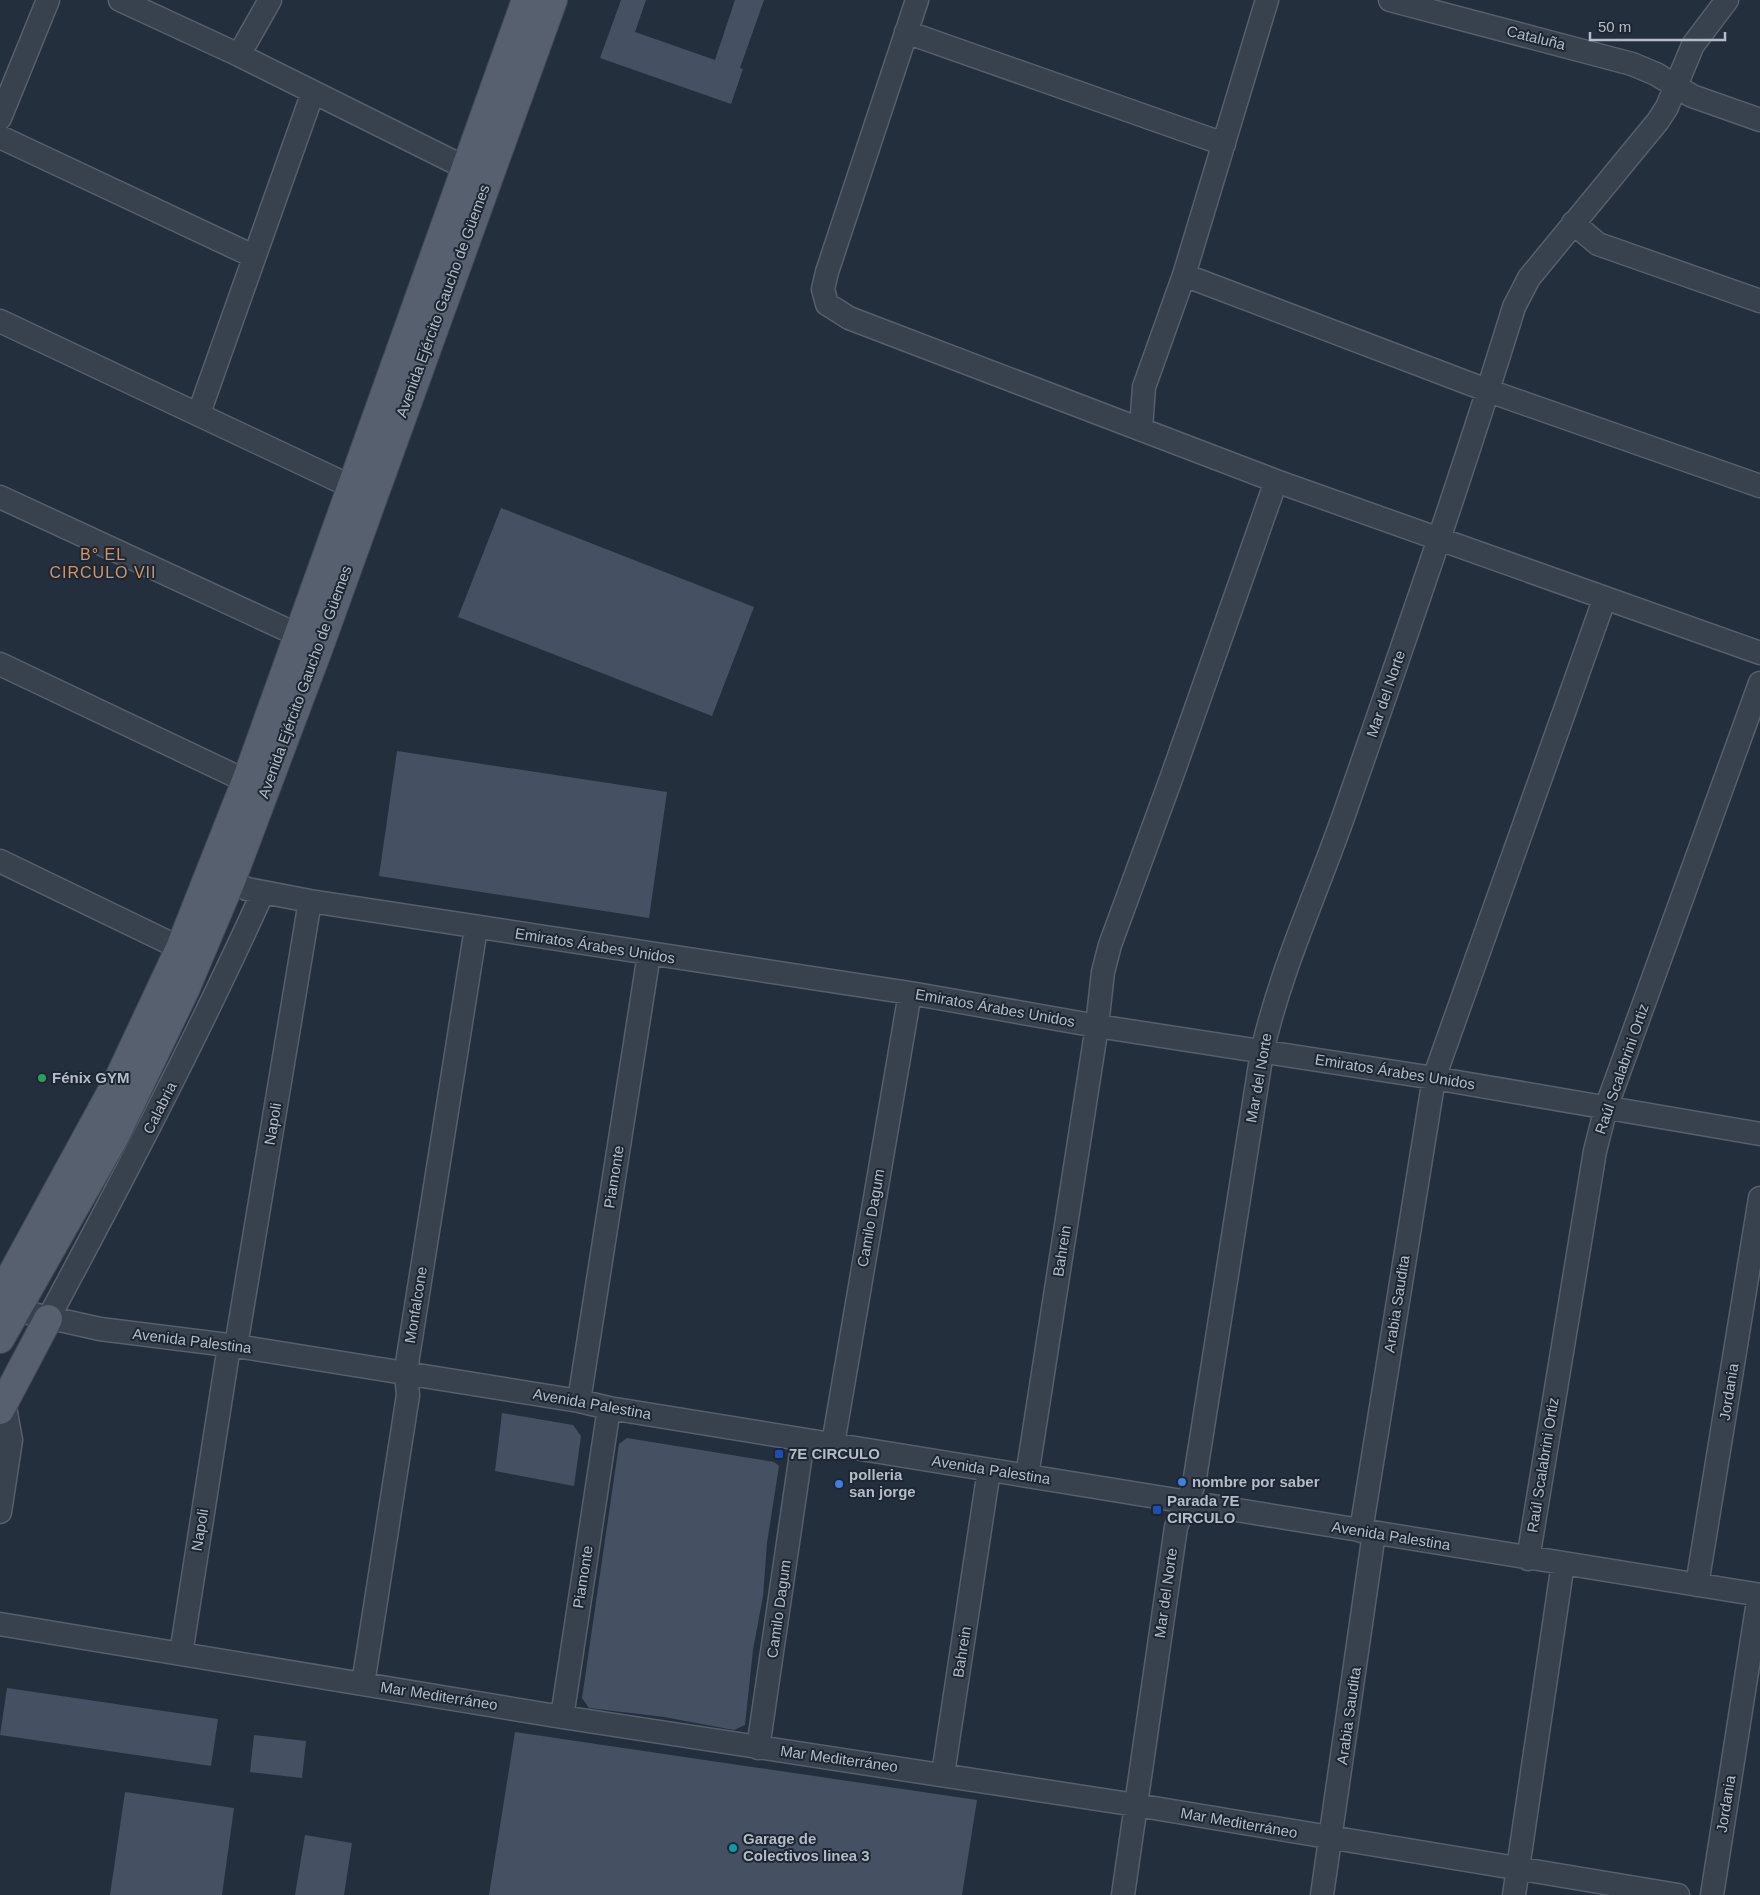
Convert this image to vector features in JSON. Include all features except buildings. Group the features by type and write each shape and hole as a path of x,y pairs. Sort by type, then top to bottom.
{"main road":[{"name":"Avenida Ejército Gaucho de Güemes","path":"5,1305 115,1136 185,990 231,881 318,650 476,173 526,0"},
{"name":"Avenida Ejército Gaucho de Güemes","path":"0,1339 5,1305 118,1080 180,948 246,781 352,486 476,173 553,0"},
{"path":"2,1406 48,1319"}],"street":[{"path":"0,118 48,0"},
{"path":"120,0 239,55 476,173"},
{"path":"239,55 270,0"},
{"path":"917,0 827,272 823,289 826,304 849,318 1276,481 1604,600 1760,654"},
{"path":"1141,428 1144,387 1184,275 1266,0"},
{"name":"Cataluña","path":"1390,0 1632,64 1656,74 1675,88 1692,96 1760,120"},
{"name":"Mar del Norte","path":"1123,1895 1176,1527 1196,1474 1262,1052 1283,980 1338,832 1440,539 1514,307 1522,291 1573,223 1658,121 1675,88 1693,45 1727,0"},
{"path":"906,32 1224,144"},
{"path":"198,413 313,92"},
{"path":"0,137 253,256"},
{"path":"1573,223 1598,244 1760,301"},
{"path":"1184,275 1488,391 1760,486"},
{"path":"0,321 352,486"},
{"name":"Bahrein","path":"1027,1476 1097,1026 1103,972 1110,945 1276,481"},
{"path":"0,497 298,635"},
{"name":"Arabia Saudita","path":"1322,1895 1331,1839 1368,1532 1434,1078 1604,600"},
{"path":"0,664 246,781"},
{"name":"Raúl Scalabrini Ortiz","path":"1528,1559 1595,1151 1606,1108 1760,682"},
{"path":"0,861 180,948"},
{"name":"Emiratos Árabes Unidos","path":"231,881 247,889 310,901 476,928 910,992 1097,1026 1434,1078 1760,1134"},
{"name":"Calabria","path":"48,1319 122,1182 192,1043 263,892"},
{"name":"Napoli","path":"181,1654 310,901"},
{"name":"Monfalcone","path":"363,1684 408,1396 406,1375 476,928"},
{"name":"Piamonte","path":"578,1401 648,954"},
{"name":"Camilo Dagum","path":"832,1444 910,992"},
{"name":"Jordania","path":"1698,1585 1760,1198"},
{"name":"Avenida Palestina","path":"5,1305 48,1319 100,1329 233,1346 578,1401 609,1408 1186,1503 1760,1595"},
{"path":"0,1512 11,1440 2,1406"},
{"name":"Piamonte","path":"562,1717 609,1408"},
{"name":"Camilo Dagum","path":"758,1748 803,1440"},
{"name":"Bahrein","path":"943,1774 989,1470"},
{"path":"1514,1895 1563,1563"},
{"name":"Jordania","path":"1712,1895 1760,1595"},
{"name":"Mar Mediterráneo","path":"0,1624 562,1717 1136,1805 1331,1839 1678,1895"}],"place":[{"name":"Fénix GYM","path":"42,1078"},
{"name":"7E CIRCULO","path":"779,1454"},
{"name":"nombre por saber","path":"1182,1482"},
{"name":"polleria san jorge","path":"839,1484"},
{"name":"Parada 7E CIRCULO","path":"1157,1510"},
{"name":"Garage de Colectivos linea 3","path":"733,1848"}],"district":[{"name":"B° EL CIRCULO VII","path":"103,563"}]}
